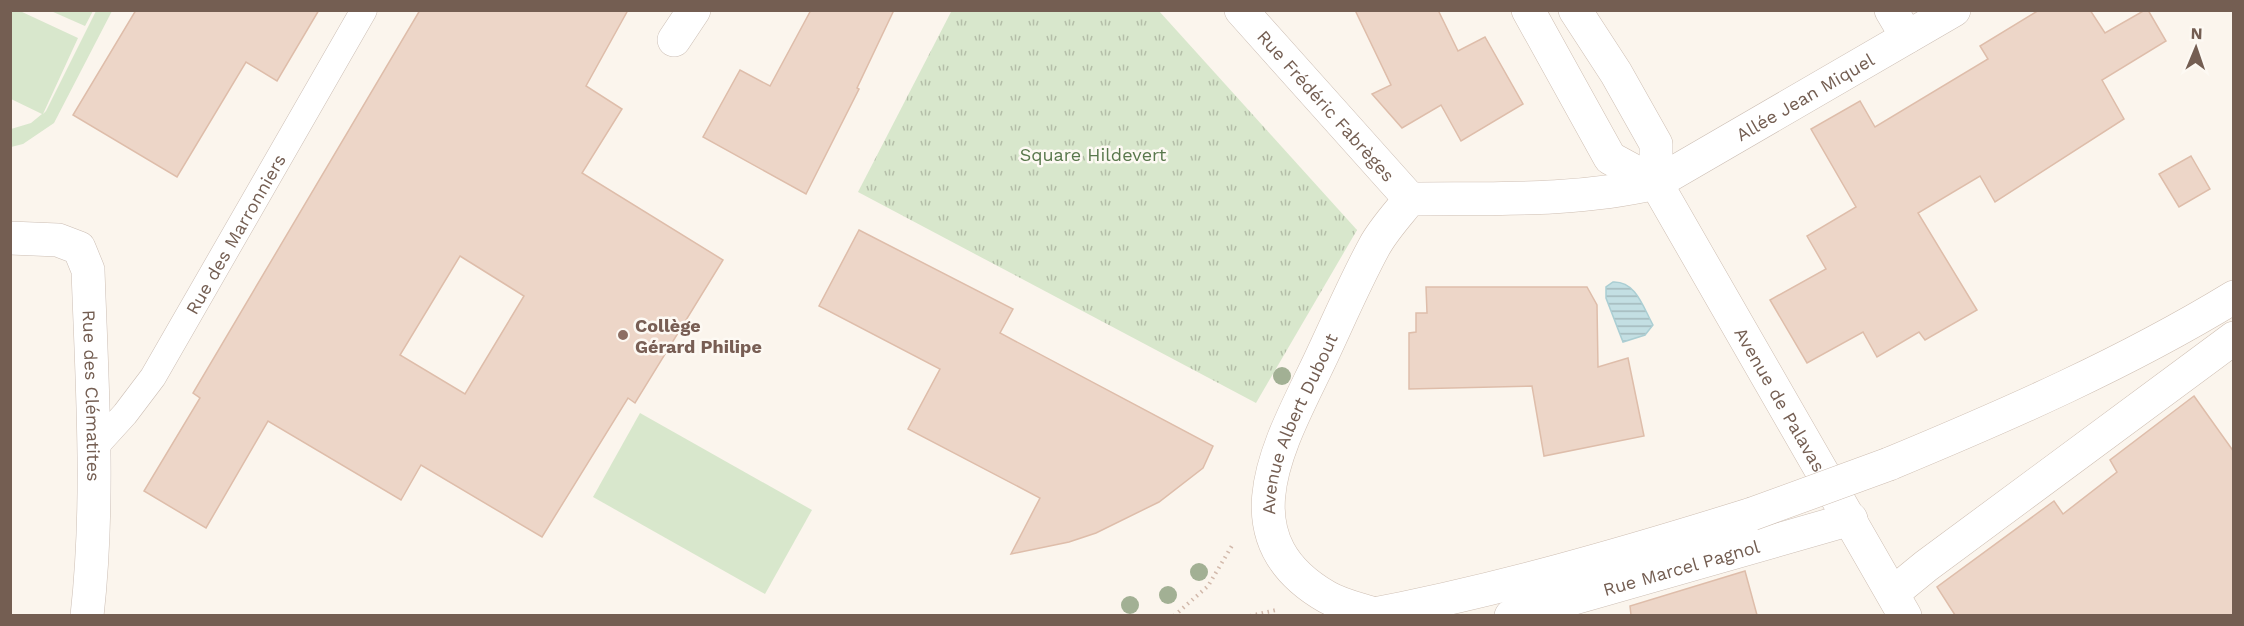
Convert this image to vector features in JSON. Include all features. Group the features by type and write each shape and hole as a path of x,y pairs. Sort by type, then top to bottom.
{"street":[{"path":"674,40 694,10"},
{"name":"Rue Frédéric Fabrèges","path":"1241,10 1410,199"},
{"path":"1528,10 1610,158 1656,183"},
{"path":"1575,10 1616,73 1656,144 1656,183"},
{"name":"Allée Jean Miquel","path":"1656,183 1899,24 1954,10"},
{"path":"1410,199 1569,196 1617,192 1656,183"},
{"name":"Avenue de Palavas","path":"1656,183 1899,604"},
{"name":"Avenue Albert Dubout","path":"1410,199 1375,245 1280,446 1267,498 1268,521 1285,562 1305,583 1329,599 1369,615 1505,585 1633,551 1752,514 1889,464 2004,416 2112,365 2234,297"},
{"name":"Rue des Clématites","path":"10,238 58,240 79,248 88,270 95,447 87,615"},
{"path":"1899,604 1926,566 2234,338"},
{"name":"Rue Marcel Pagnol","path":"1511,615 1851,519"}],"lane":[{"name":"Rue des Marronniers","path":"95,447 125,414 153,377 364,10"}],"green space":[{"path":"11,10 20,11 78,38 43,114 96,11 112,11 54,123 23,144 11,147 11,129 31,123 42,114 11,99"},
{"path":"93,10 85,26 51,11"},
{"name":"Square Hildevert","path":"952,10 1159,11 1357,230 1256,403 858,192"},
{"path":"640,413 812,510 765,594 593,497"}],"water":[{"path":"1613,282 1628,286 1638,296 1653,325 1645,335 1623,342 1606,298 1606,287"}],"building":[{"path":"136,10 319,10 277,81 246,62 177,177 73,115"},
{"path":"420,10 628,10 586,86 622,109 582,173 723,260 635,403 628,398 542,537 421,465 401,500 268,421 206,528 144,491 200,398 193,393","holes":["460,256 524,296 465,394 400,355"]},
{"path":"811,10 894,10 857,88 859,89 806,194 703,137 740,70 770,86"},
{"path":"1355,10 1438,10 1458,51 1485,37 1523,104 1461,141 1441,105 1402,128 1372,94 1391,85"},
{"path":"2039,10 2090,10 2105,33 2148,10 2166,41 2102,80 2124,119 1995,202 1980,176 1918,213 1977,310 1925,340 1919,332 1877,357 1863,332 1807,363 1770,300 1826,269 1807,236 1856,207 1811,129 1860,101 1875,127 1988,59 1980,46"},
{"path":"2191,156 2210,189 2179,207 2159,174"},
{"path":"859,230 1013,309 1000,333 1213,446 1203,468 1159,502 1096,533 1069,542 1011,554 1040,498 908,429 940,369 819,306"},
{"path":"1426,287 1587,287 1597,305 1598,367 1628,358 1644,436 1544,456 1532,386 1409,389 1409,333 1416,332 1416,313 1427,313"},
{"path":"2194,396 2234,452 2234,615 1955,615 1937,587 2054,501 2063,514 2117,472 2110,460"},
{"path":"1745,571 1757,615 1631,615 1630,606"}],"place":[{"name":"Collège Gérard Philipe","path":"623,335"}]}
